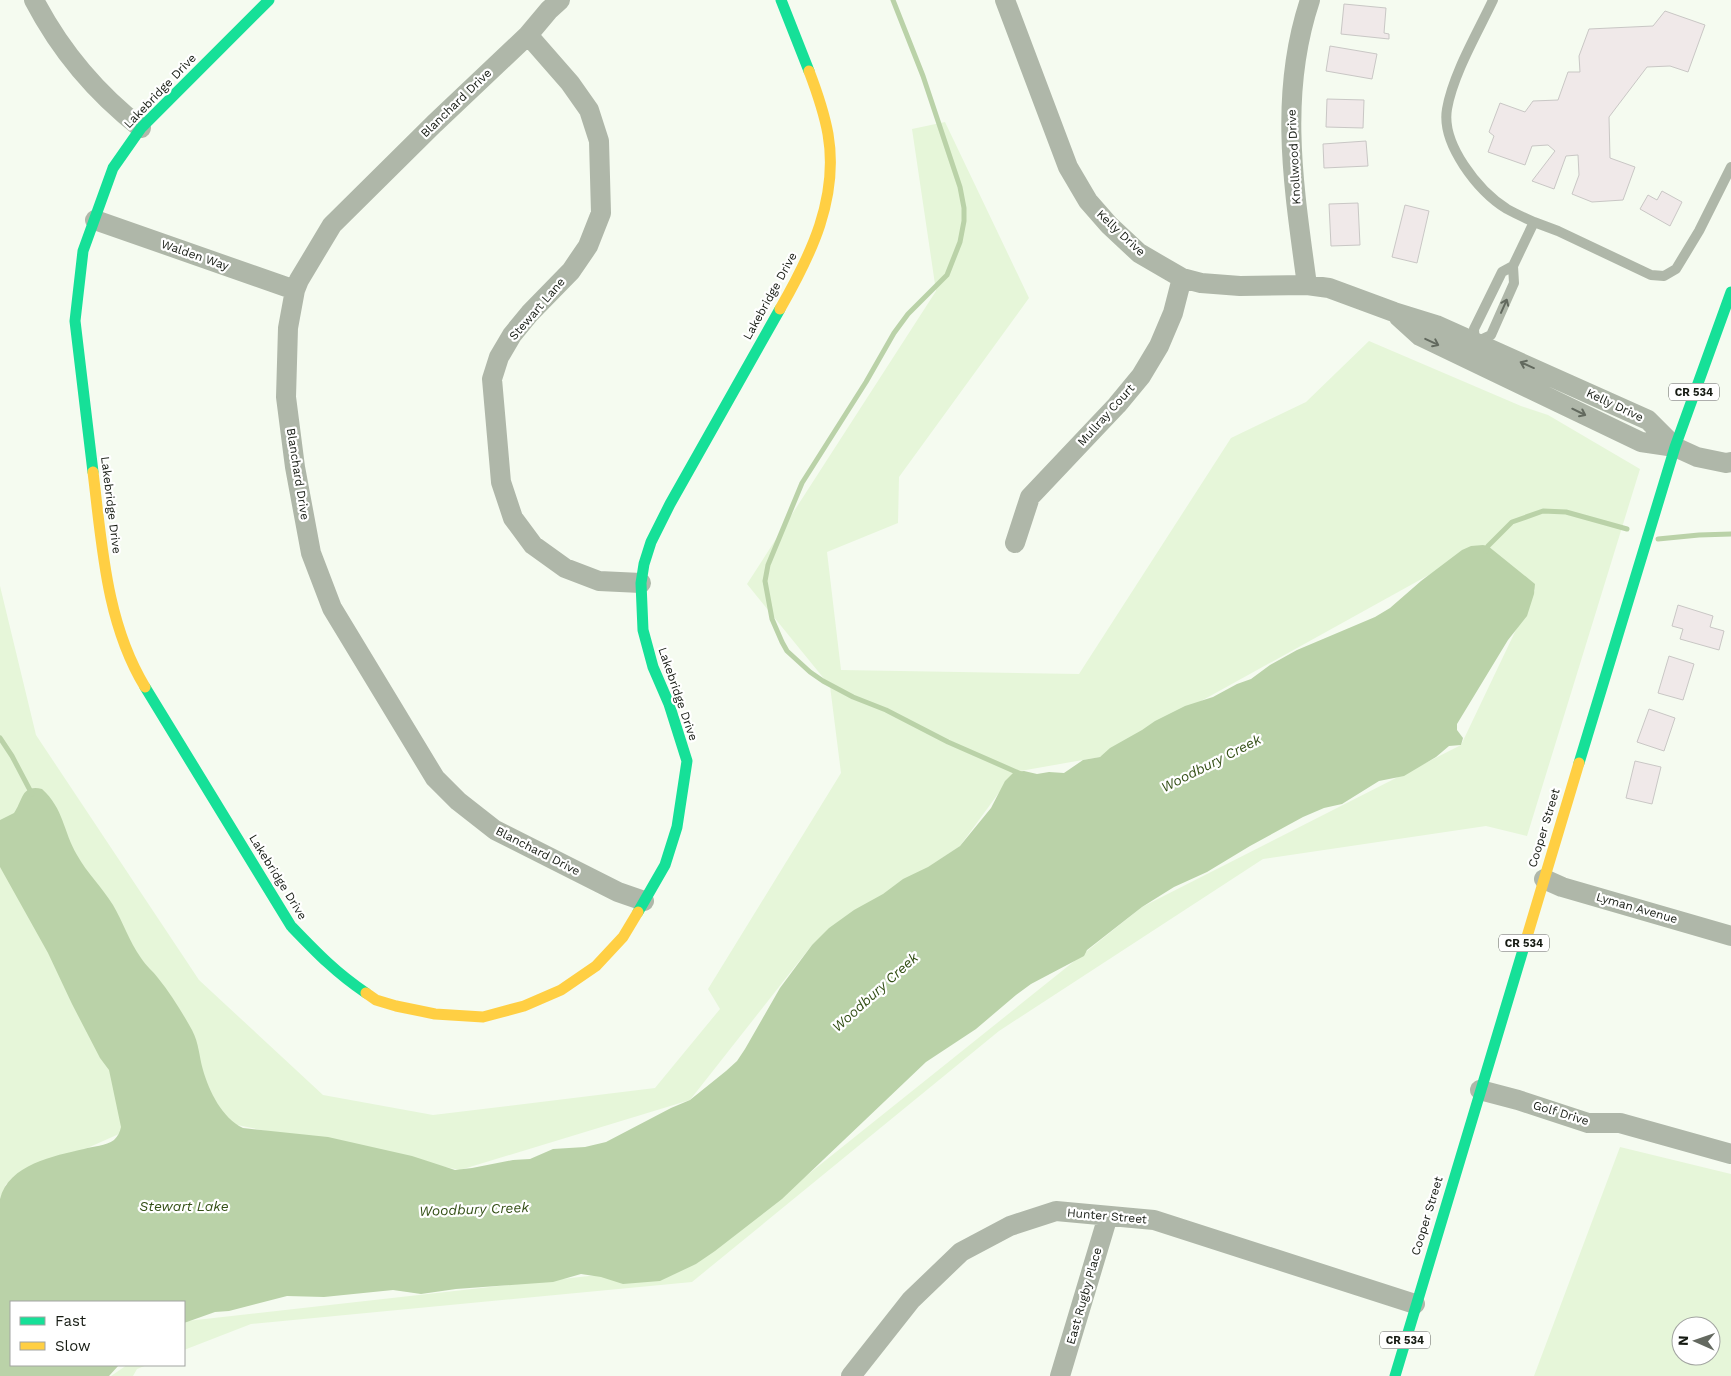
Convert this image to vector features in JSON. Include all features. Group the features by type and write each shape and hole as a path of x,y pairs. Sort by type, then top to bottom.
{"street":[{"path":"34,0 46,24 64,50 99,91 119,111 141,128"},
{"name":"Lakebridge Drive","path":"270,0 141,128 113,168 83,251 75,321 107,578 125,648 137,674 291,926 335,971 376,1000 435,1014 483,1016 524,1006 560,990 596,966 623,937 644,901 664,865 677,827 686,761 668,704 653,667 643,630 641,583 644,564 651,542 711,430 798,278 823,220 828,196 828,136 820,101 781,0"},
{"name":"Blanchard Drive","path":"560,0 528,35 332,224 303,271 295,290 288,328 286,397 295,467 311,553 332,608 435,778 458,801 496,830 618,892 644,901"},
{"name":"Kelly Drive","path":"1005,0 1068,167 1088,201 1109,225 1139,253 1182,278 1201,283 1240,286 1307,285 1329,288 1436,325 1472,351 1648,420 1675,448"},
{"name":"Knollwood Drive","path":"1307,285 1294,188 1290,126 1292,85 1299,44 1310,0"},
{"name":"Stewart Lane","path":"528,35 570,82 588,110 599,140 601,213 588,246 571,271 512,335 499,357 492,379 501,482 513,518 533,546 565,568 599,581 641,583"},
{"name":"Walden Way","path":"95,220 295,290"},
{"name":"Mullray Court","path":"1015,543 1030,497 1141,376 1159,346 1173,313 1182,278"},
{"name":"Cooper Street","path":"1395,1376 1415,1304 1642,552 1675,448 1731,292"},
{"path":"1714,336 1731,324"},
{"path":"1675,448 1697,457 1726,463 1731,462"},
{"name":"Lyman Avenue","path":"1544,879 1562,887 1731,936"},
{"name":"Golf Drive","path":"1480,1090 1518,1100 1588,1123 1620,1123 1731,1154"},
{"name":"Hunter Street","path":"852,1376 911,1300 961,1252 1010,1226 1056,1211 1154,1220 1415,1304"},
{"name":"East Rugby Place","path":"1060,1376 1108,1216"}],"lane":[{"path":"1493,0 1457,76 1447,110 1448,136 1474,181 1506,208 1651,275 1664,276 1676,269 1699,231 1731,167"},
{"path":"1472,351 1491,335 1514,283 1513,266 1534,222"},
{"path":"1472,351 1474,328 1502,272 1513,266"}],"shaded area":[{"path":"945,122 1029,298 899,477 898,523 827,552 841,670 1079,674 1231,438 1306,402 1369,341 1521,406 1548,415 1640,469 1527,836 1486,826 1263,859 999,1031 692,1282 251,1324 185,1350 185,1323 187,1321 696,1264 1142,907 1461,745 1535,590 1483,545 1100,757 1014,772 960,846 812,945 690,1100 460,1170 237,1125 119,1134 6,1184 0,1199 0,586 36,735 199,980 323,1095 433,1115 655,1088 720,1009 708,989 841,773 830,686 747,584 936,291 912,129"},
{"path":"1620,1147 1731,1174 1731,1376 1534,1376"},
{"path":"126,1366 144,1366 137,1369 133,1376 111,1376"}],"water":[{"name":"Stewart Lake","path":"1471,546 1488,546 1535,584 1527,616 1508,640 1457,724 1457,730 1463,738 1461,745 1449,746 1436,757 1404,776 1379,781 1342,804 1324,808 1303,817 1207,872 1174,887 1142,907 1087,950 1084,956 1031,984 976,1029 926,1062 782,1199 696,1264 660,1281 623,1284 601,1277 581,1274 553,1282 456,1289 421,1294 393,1290 324,1297 287,1296 229,1311 215,1312 185,1323 185,1301 10,1301 10,1366 118,1366 109,1376 0,1376 0,1199 5,1187 13,1177 34,1164 59,1155 111,1142 118,1135 121,1127 109,1070 100,1058 48,953 0,867 0,820 14,813 26,791 35,788 42,789 55,804 72,846 81,862 113,905 141,958 167,990 192,1030 209,1087 217,1103 235,1123 243,1128 328,1137 412,1156 455,1170 530,1159 553,1149 585,1147 606,1142 690,1100 737,1061 780,988 812,945 829,928 854,910 960,846 991,808 1005,781 1014,772 1024,771 1037,774 1049,772 1064,773 1083,760 1100,757 1110,748 1155,721 1185,706 1213,697 1251,679 1270,665 1297,650 1375,617 1390,608 1421,581 1462,550"}],"building":[{"path":"1344,4 1386,8 1384,33 1389,34 1389,39 1341,34"},
{"path":"1665,11 1705,25 1688,72 1670,66 1647,67 1609,117 1610,158 1635,167 1623,200 1592,202 1572,194 1579,175 1578,155 1566,156 1554,189 1532,181 1555,151 1548,145 1532,146 1525,165 1488,152 1494,136 1489,132 1500,103 1525,112 1533,101 1558,100 1568,72 1580,72 1579,56 1589,29 1653,26"},
{"path":"1330,46 1377,54 1372,79 1326,71"},
{"path":"1327,99 1364,100 1363,128 1326,127"},
{"path":"1366,141 1368,166 1324,168 1323,144"},
{"path":"1662,191 1682,202 1670,226 1640,209 1648,195 1657,200"},
{"path":"1358,203 1360,245 1331,246 1329,204"},
{"path":"1405,205 1429,211 1417,263 1392,257"},
{"path":"1678,605 1713,616 1710,627 1724,631 1719,650 1680,639 1683,629 1672,626"},
{"path":"1669,656 1694,664 1683,700 1658,693"},
{"path":"1649,709 1675,718 1664,751 1637,742"},
{"path":"1635,761 1661,767 1652,804 1626,798"}],"waterway":[{"path":"893,0 923,76 960,187 964,208 964,221 960,242 947,275 908,314 894,333 866,382 802,483 768,565 765,581 772,619 782,642 787,651 810,672 853,697 886,710 948,742 1021,774"},
{"name":"Woodbury Creek","path":"1486,551 1488,546 1512,522 1543,511 1566,512 1627,529"},
{"name":"Woodbury Creek","path":"1658,539 1731,534"},
{"path":"0,738 32,794"}],"traffic: fast":[{"path":"93,472 75,321 83,251 113,168 141,128 269,0"},
{"path":"781,0 809,71"},
{"path":"1579,763 1675,447 1731,292"},
{"path":"638,912 665,865 677,827 687,761 669,704 653,667 643,630 641,583 644,564 651,542 670,504 780,309"},
{"path":"145,687 291,926 336,970 366,993"},
{"path":"1395,1376 1526,940"}],"traffic: slow":[{"path":"780,309 812,247 820,225 830,181 828,134 820,102 809,71"},
{"path":"93,472 103,555 114,610 132,662 145,687"},
{"path":"1526,940 1579,763"},
{"path":"366,993 376,1000 435,1014 483,1017 524,1006 561,990 596,966 623,937 638,912"}]}
